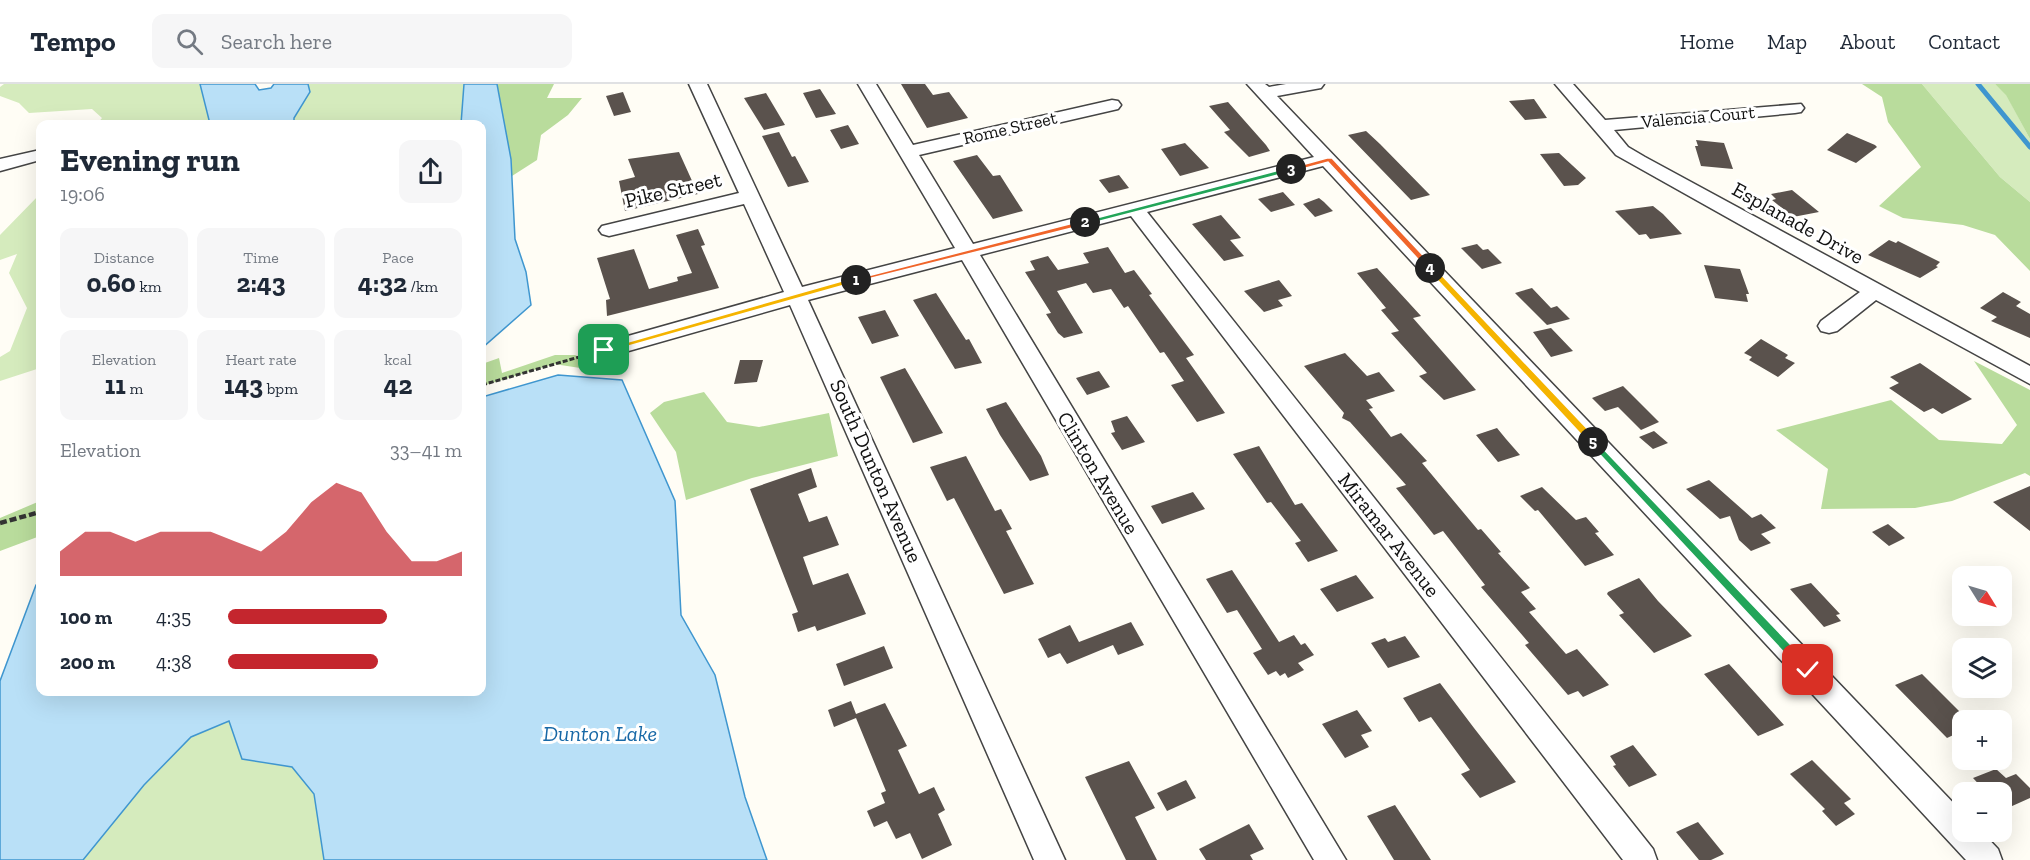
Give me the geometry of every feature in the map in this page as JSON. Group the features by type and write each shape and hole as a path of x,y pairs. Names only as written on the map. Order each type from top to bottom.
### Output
{"street":[{"name":"South Dunton Avenue","path":"699,84 1050,860"},
{"name":"Clinton Avenue","path":"867,84 1331,860"},
{"path":"1260,89 1315,84"},
{"name":"Esplanade Drive","path":"1564,84 1622,151 2030,376"},
{"path":"1260,89 1329,159 1987,860"},
{"name":"Rome Street","path":"908,152 1112,105"},
{"name":"Valencia Court","path":"1602,126 1795,108"},
{"path":"0,165 36,156"},
{"path":"604,350 965,251 1136,210 1329,159"},
{"name":"Pike Street","path":"609,230 749,197"},
{"name":"Miramar Avenue","path":"1136,210 1642,860"},
{"path":"1829,326 1874,292"}],"path":[{"path":"486,384 604,350"},
{"path":"0,523 36,513"}],"green space":[{"path":"4,84 200,84 209,120 100,120 102,118 92,109 29,113 19,103 0,96 0,87"},
{"path":"308,84 464,84 461,120 294,120 310,92"},
{"path":"497,84 554,84 547,98 582,98 568,115 541,135 537,160 512,176"},
{"path":"1862,84 1922,84 2000,177 2030,202 2030,271 1995,235 1963,225 1903,218 1879,206 1921,167 1888,122 1882,97"},
{"path":"1922,84 1995,84 2006,94 2030,139 2030,202 2000,177"},
{"path":"1995,84 2030,84 2030,139 2006,95"},
{"path":"36,198 36,369 0,381 0,357 10,351 27,308 9,273 17,254 0,260 0,235"},
{"path":"555,355 575,355 613,373 554,364 486,385 486,363 499,358 502,373"},
{"path":"1974,361 2030,390 2030,476 2025,473 1952,501 1915,508 1821,509 1828,469 1776,430 1891,400 1939,440 2002,444 2017,425"},
{"path":"704,392 727,422 759,427 829,413 838,456 752,478 686,500 676,452 650,413 664,402"},
{"path":"36,503 36,538 0,551 0,518"},
{"path":"229,721 242,759 292,767 314,794 324,860 83,860 144,785 191,737"}],"water":[{"path":"200,84 255,84 259,90 271,88 274,84 308,84 310,92 294,120 209,120"},
{"path":"464,84 497,84 511,159 515,239 526,272 531,305 486,344 486,120 461,120"},
{"name":"Dunton Lake","path":"558,375 622,380 675,501 681,615 715,675 745,797 767,860 324,860 314,794 292,767 242,759 229,721 191,737 144,785 83,860 0,860 0,681 36,585 36,696 486,696 486,396"}],"building":[{"path":"901,84 925,84 933,95 949,92 968,118 927,128"},
{"path":"820,89 836,114 816,118 803,93"},
{"path":"623,92 631,112 614,116 606,96"},
{"path":"766,93 785,125 764,130 744,98"},
{"path":"1534,99 1547,118 1525,120 1509,101"},
{"path":"1228,102 1270,151 1249,157 1224,132 1230,130 1209,106"},
{"path":"848,125 859,144 841,149 830,130"},
{"path":"1366,131 1430,195 1411,200 1348,135"},
{"path":"779,132 809,182 788,187 762,136"},
{"path":"1847,133 1877,147 1856,163 1827,150"},
{"path":"1696,140 1724,143 1733,169 1701,166 1695,146 1698,146"},
{"path":"1185,143 1209,168 1180,176 1161,149"},
{"path":"679,152 698,194 625,211 619,181 635,177 628,159"},
{"path":"1559,153 1586,178 1578,185 1564,186 1540,154"},
{"path":"977,155 993,176 1000,175 1023,211 993,219 953,161"},
{"path":"1119,175 1129,188 1109,193 1099,180"},
{"path":"1792,190 1819,212 1793,217 1772,200 1776,199 1771,194"},
{"path":"1283,192 1295,205 1271,212 1258,199"},
{"path":"1319,198 1333,211 1315,217 1303,204"},
{"path":"1653,206 1682,234 1650,239 1646,234 1639,235 1615,211"},
{"path":"1221,215 1241,238 1230,240 1244,256 1224,261 1192,224"},
{"path":"698,229 705,245 701,246 719,288 607,316 606,300 610,299 597,258 634,249 649,289 678,281 677,277 692,273 676,235"},
{"path":"1889,240 1896,243 1898,241 1940,262 1936,266 1938,267 1920,278 1868,255"},
{"path":"1477,244 1483,250 1488,249 1502,263 1482,269 1461,248"},
{"path":"1108,247 1125,273 1134,270 1152,294 1149,295 1194,355 1186,358 1225,413 1197,422 1171,385 1184,381 1164,352 1160,353 1128,306 1124,308 1111,289 1093,293 1086,283 1057,291 1083,333 1064,338 1058,333 1046,314 1051,313 1025,272 1035,270 1030,261 1048,256 1058,270 1089,263 1083,253"},
{"path":"1704,265 1740,269 1749,294 1746,294 1748,302 1715,298"},
{"path":"1377,268 1421,316 1413,318 1476,390 1444,400 1419,376 1427,373 1391,333 1399,331 1381,310 1386,308 1357,273"},
{"path":"1279,280 1292,296 1278,300 1283,306 1264,312 1244,291"},
{"path":"1532,288 1551,308 1557,306 1570,319 1547,325 1515,293"},
{"path":"2003,292 2021,302 2016,306 2030,314 2030,338 1991,321 1997,317 1980,308"},
{"path":"936,293 966,340 969,339 982,363 955,369 913,300"},
{"path":"885,310 899,336 872,344 858,317"},
{"path":"1551,328 1573,351 1551,357 1533,332"},
{"path":"1761,339 1788,355 1785,358 1795,363 1778,377 1749,360 1752,357 1744,353"},
{"path":"1345,353 1367,376 1379,372 1395,391 1366,400 1373,408 1369,409 1391,437 1401,433 1427,461 1422,463 1530,588 1521,592 1536,609 1529,612 1566,654 1577,649 1609,685 1583,697 1578,691 1568,695 1525,645 1529,643 1481,587 1485,585 1443,531 1434,535 1396,488 1406,485 1350,422 1342,418 1344,413 1304,366"},
{"path":"740,360 763,360 757,382 734,384"},
{"path":"1920,363 1972,399 1942,414 1933,408 1924,412 1889,388 1899,383 1890,377"},
{"path":"905,368 943,433 913,443 880,377"},
{"path":"1099,371 1110,387 1087,395 1076,378"},
{"path":"1623,386 1659,422 1641,430 1618,407 1605,411 1592,398"},
{"path":"1006,402 1041,456 1049,475 1030,481 1000,435 986,409"},
{"path":"1127,416 1145,442 1122,450 1111,433 1115,432 1111,421"},
{"path":"1497,428 1520,455 1498,462 1476,435"},
{"path":"1654,431 1668,443 1653,449 1639,437"},
{"path":"1259,446 1295,505 1302,503 1338,551 1308,562 1295,543 1301,541 1271,502 1267,503 1233,454"},
{"path":"966,456 995,511 1001,509 1012,529 1006,531 1034,584 1004,594 954,498 947,501 930,467"},
{"path":"811,468 817,487 798,494 809,522 827,516 839,545 803,557 813,585 848,573 866,614 817,631 815,626 798,632 792,614 798,612 750,489"},
{"path":"1709,480 1752,518 1761,514 1776,528 1761,534 1771,543 1751,551 1739,540 1730,516 1720,519 1686,489"},
{"path":"2030,486 2030,531 1993,502"},
{"path":"1542,487 1576,520 1586,517 1599,532 1595,533 1614,555 1585,566 1538,510 1535,511 1520,496"},
{"path":"1193,492 1205,509 1162,524 1151,506"},
{"path":"1888,524 1905,538 1889,546 1872,532"},
{"path":"1232,570 1279,642 1294,635 1301,645 1305,643 1314,655 1298,663 1304,670 1288,678 1285,673 1280,676 1276,671 1268,675 1253,653 1262,649 1237,610 1227,613 1206,579"},
{"path":"1356,575 1374,598 1337,612 1320,589"},
{"path":"1639,578 1692,636 1654,653 1619,615 1624,613 1607,594 1608,592"},
{"path":"1811,583 1840,614 1836,615 1841,621 1824,627 1790,589"},
{"path":"1131,622 1144,645 1118,655 1113,645 1067,664 1060,653 1048,658 1038,639 1070,625 1079,642"},
{"path":"1405,636 1420,657 1388,668 1371,643 1385,638 1388,642"},
{"path":"884,646 893,668 844,686 836,664"},
{"path":"1729,664 1784,725 1758,736 1704,674"},
{"path":"1922,674 1958,710 1952,710 1952,736 1947,738 1895,685"},
{"path":"1440,683 1516,782 1480,798 1461,774 1470,770 1431,717 1419,722 1403,698"},
{"path":"851,701 856,714 885,703 907,746 898,750 919,794 934,787 945,810 938,814 952,845 922,859 910,833 896,839 887,821 874,827 867,811 885,803 881,793 886,791 856,718 834,727 828,710"},
{"path":"1357,710 1372,731 1361,735 1369,747 1345,758 1322,724"},
{"path":"1633,745 1657,775 1629,787 1613,766 1616,765 1610,756"},
{"path":"1812,760 1851,799 1844,803 1855,814 1836,826 1822,811 1825,809 1790,774"},
{"path":"1129,761 1155,808 1135,817 1157,860 1126,860 1085,777"},
{"path":"1993,770 1997,770 2006,778 2016,774 2030,788 2030,798 2012,806 2012,782 1977,782 1973,778"},
{"path":"1186,780 1196,798 1167,811 1157,793"},
{"path":"1395,805 1431,860 1394,860 1367,816"},
{"path":"1698,822 1724,854 1711,860 1699,860 1676,832"},
{"path":"1249,824 1264,849 1250,855 1253,860 1206,860 1199,849"}],"waterway":[{"path":"1978,84 2030,147"}],"route":[{"path":"604,350 965,251 1136,210 1329,159 1808,670"}]}
